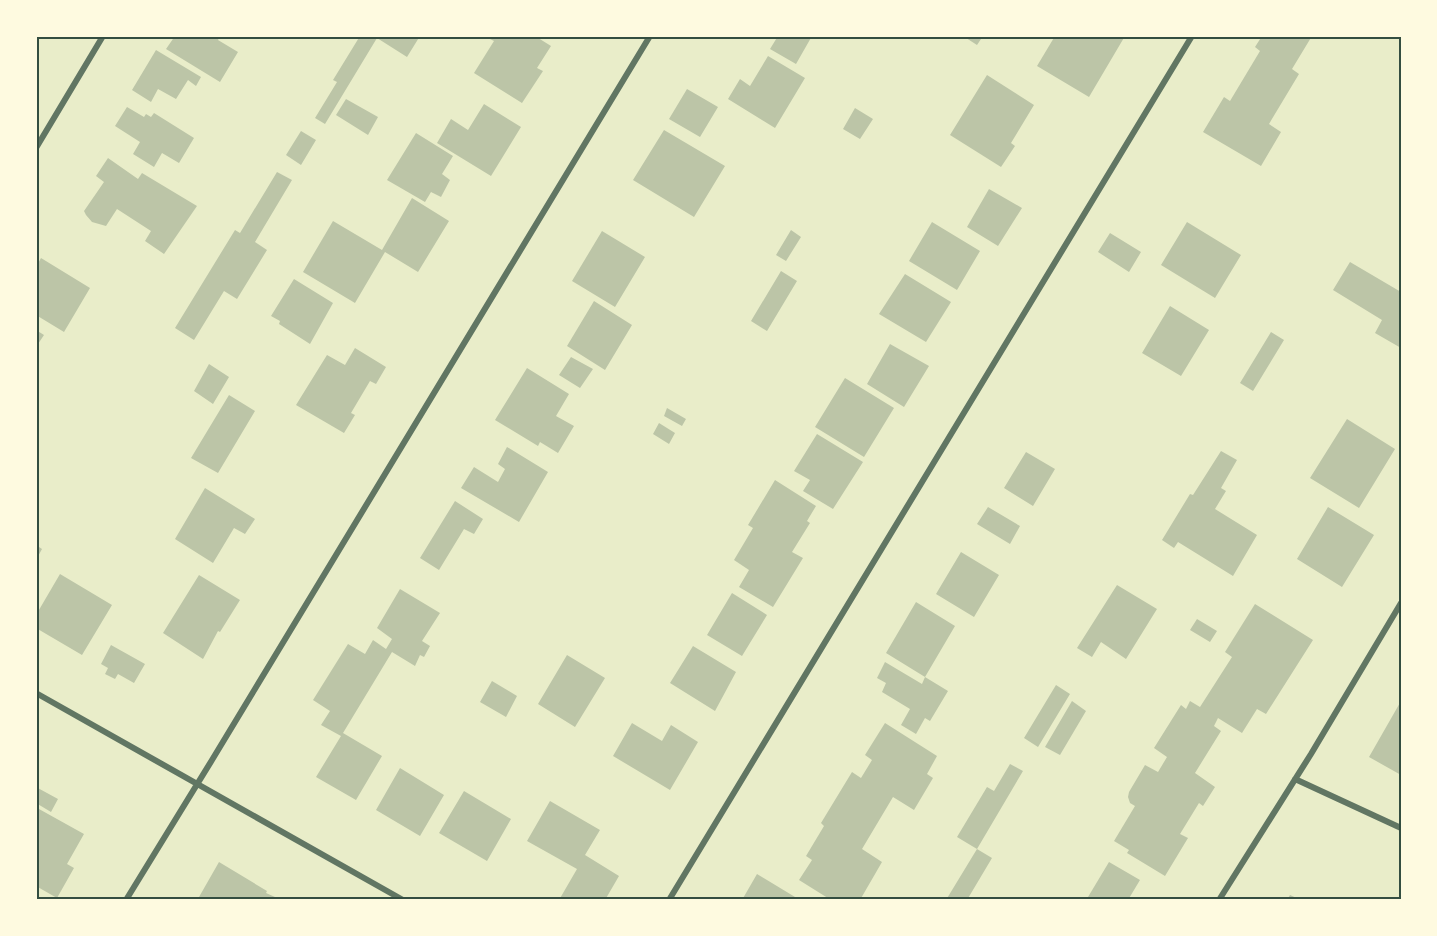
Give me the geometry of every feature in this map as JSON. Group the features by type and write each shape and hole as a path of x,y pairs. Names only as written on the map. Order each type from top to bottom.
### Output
{"street":[{"path":"36,148 103,36"},
{"path":"126,900 650,36"},
{"path":"669,900 1192,36"},
{"path":"1219,900 1401,603"},
{"path":"36,693 403,900"},
{"path":"1295,778 1401,828"}],"building":[{"path":"175,36 220,36 218,40 238,52 220,82 166,49"},
{"path":"360,36 420,36 407,57 377,38 325,124 315,118 337,82 333,80"},
{"path":"489,36 535,36 551,46 537,68 543,71 522,103 474,73 494,41 488,38"},
{"path":"778,36 812,36 796,64 770,49"},
{"path":"963,36 983,36 977,45"},
{"path":"1055,36 1125,36 1089,97 1037,66"},
{"path":"1262,36 1312,36 1292,69 1299,74 1269,124 1281,132 1261,166 1203,132 1224,97 1230,101 1260,51 1255,47"},
{"path":"156,50 201,77 196,86 188,80 176,99 158,89 151,102 132,90"},
{"path":"768,56 805,78 775,128 728,99 740,79 750,86"},
{"path":"987,75 1034,105 1011,143 1015,146 1001,167 950,135"},
{"path":"687,89 718,107 700,137 669,119"},
{"path":"346,99 378,117 368,135 336,115"},
{"path":"484,104 521,127 491,176 437,143 451,119 468,130"},
{"path":"127,107 144,117 146,114 151,117 154,113 194,138 179,163 162,153 154,167 133,154 140,142 115,126"},
{"path":"855,108 873,119 860,139 843,129"},
{"path":"664,130 725,166 694,217 633,180"},
{"path":"301,131 316,140 301,165 286,155"},
{"path":"416,133 453,156 442,174 450,180 441,197 431,192 425,202 387,180"},
{"path":"108,158 138,179 142,173 197,206 164,254 145,241 151,231 117,209 106,226 92,222 86,215 84,211 104,182 96,176"},
{"path":"277,172 292,180 255,242 267,250 237,299 224,291 194,340 175,328 235,230 240,233"},
{"path":"989,189 1022,208 998,246 967,227"},
{"path":"412,198 449,221 418,272 385,252 355,303 303,272 333,221 382,250"},
{"path":"932,222 980,251 957,290 909,261"},
{"path":"1187,222 1241,255 1215,298 1161,265"},
{"path":"791,230 801,237 786,261 776,255"},
{"path":"602,231 645,257 615,307 572,281"},
{"path":"1110,233 1141,252 1129,272 1098,252"},
{"path":"41,258 90,288 64,332 36,315 36,267"},
{"path":"1350,262 1401,292 1401,348 1375,333 1382,320 1333,290"},
{"path":"781,271 797,281 767,331 751,321"},
{"path":"905,274 951,302 926,342 879,314"},
{"path":"294,279 333,303 310,344 279,324 280,321 271,316"},
{"path":"594,301 632,325 605,370 567,346"},
{"path":"1170,306 1209,330 1181,376 1142,353"},
{"path":"36,330 44,335 36,347"},
{"path":"1271,332 1284,340 1253,391 1240,383"},
{"path":"890,344 929,366 904,407 867,384"},
{"path":"355,348 386,367 376,384 370,381 351,413 355,415 344,433 296,405 327,355 345,365"},
{"path":"571,357 593,369 580,388 559,375"},
{"path":"209,364 229,377 213,404 194,391"},
{"path":"527,368 569,394 556,416 574,426 558,453 540,442 538,446 495,420"},
{"path":"845,378 894,408 864,457 815,427"},
{"path":"229,395 255,411 218,473 191,458"},
{"path":"667,408 686,419 682,426 664,416"},
{"path":"1347,419 1395,449 1359,508 1310,478"},
{"path":"659,423 675,433 669,444 653,434"},
{"path":"817,434 863,462 833,509 803,491 810,480 794,471"},
{"path":"507,447 548,472 519,522 461,488 474,467 498,482 505,469 498,464"},
{"path":"1221,451 1237,460 1221,488 1226,491 1215,509 1257,535 1233,576 1178,542 1174,548 1162,540 1190,494 1193,495"},
{"path":"1026,452 1055,469 1033,506 1004,488"},
{"path":"775,480 816,506 807,521 810,523 792,552 803,558 773,607 739,587 749,570 734,560 753,528 748,525"},
{"path":"205,488 255,519 245,534 234,528 213,563 175,539"},
{"path":"455,501 483,519 474,534 464,529 439,570 420,558"},
{"path":"988,507 1020,526 1010,544 977,524"},
{"path":"1328,507 1374,535 1342,587 1297,559"},
{"path":"36,545 42,549 36,560"},
{"path":"961,552 999,575 974,617 936,594"},
{"path":"60,574 112,605 82,655 36,628 36,615"},
{"path":"199,575 240,600 220,632 218,631 203,659 163,633"},
{"path":"1117,585 1157,609 1126,659 1101,642 1092,657 1077,648"},
{"path":"400,589 440,613 422,641 430,646 424,657 420,655 415,666 392,652 343,733 382,756 356,800 316,777 341,736 321,725 330,711 313,700 348,644 365,654 373,640 386,649 392,639 377,628"},
{"path":"732,593 767,615 742,656 707,635"},
{"path":"916,602 955,626 925,677 886,653"},
{"path":"1255,604 1313,640 1266,714 1257,709 1242,733 1218,718 1214,726 1221,731 1195,773 1215,787 1203,806 1199,803 1180,834 1188,838 1165,876 1127,853 1129,850 1114,841 1135,806 1130,803 1129,792 1145,765 1158,772 1167,757 1154,748 1181,705 1186,709 1190,701 1200,707 1232,657 1225,652"},
{"path":"1197,619 1217,631 1210,642 1190,630"},
{"path":"111,645 145,664 134,683 118,674 115,679 105,674 108,668 101,664"},
{"path":"693,646 736,672 715,711 670,683"},
{"path":"567,655 605,678 575,727 538,704"},
{"path":"885,662 922,684 925,677 948,691 930,721 925,718 916,734 901,725 910,709 882,692 886,683 877,678"},
{"path":"492,681 517,696 506,717 480,702"},
{"path":"1056,685 1070,694 1038,747 1024,738"},
{"path":"1072,701 1086,711 1060,755 1045,747"},
{"path":"1401,701 1401,775 1369,757"},
{"path":"632,723 662,741 671,725 698,742 670,790 613,756"},
{"path":"885,723 937,756 927,774 933,778 914,810 893,797 862,849 882,862 860,900 831,900 799,880 812,860 806,856 824,826 821,823 852,772 861,778 872,760 865,755"},
{"path":"1010,764 1023,771 977,849 957,837 987,787 994,791"},
{"path":"400,768 444,795 420,836 376,810"},
{"path":"36,787 58,799 51,812 36,803"},
{"path":"464,791 511,819 487,861 439,833"},
{"path":"550,801 600,830 585,855 619,876 605,900 559,900 577,869 527,841"},
{"path":"39,809 84,834 67,864 74,868 57,898 36,886 36,814"},
{"path":"977,849 992,858 967,900 946,900"},
{"path":"219,862 275,897 273,900 203,900 199,897"},
{"path":"1109,862 1140,880 1128,900 1092,900 1088,897"},
{"path":"757,874 800,900 742,900"},
{"path":"1290,895 1301,900 1287,900"}]}
